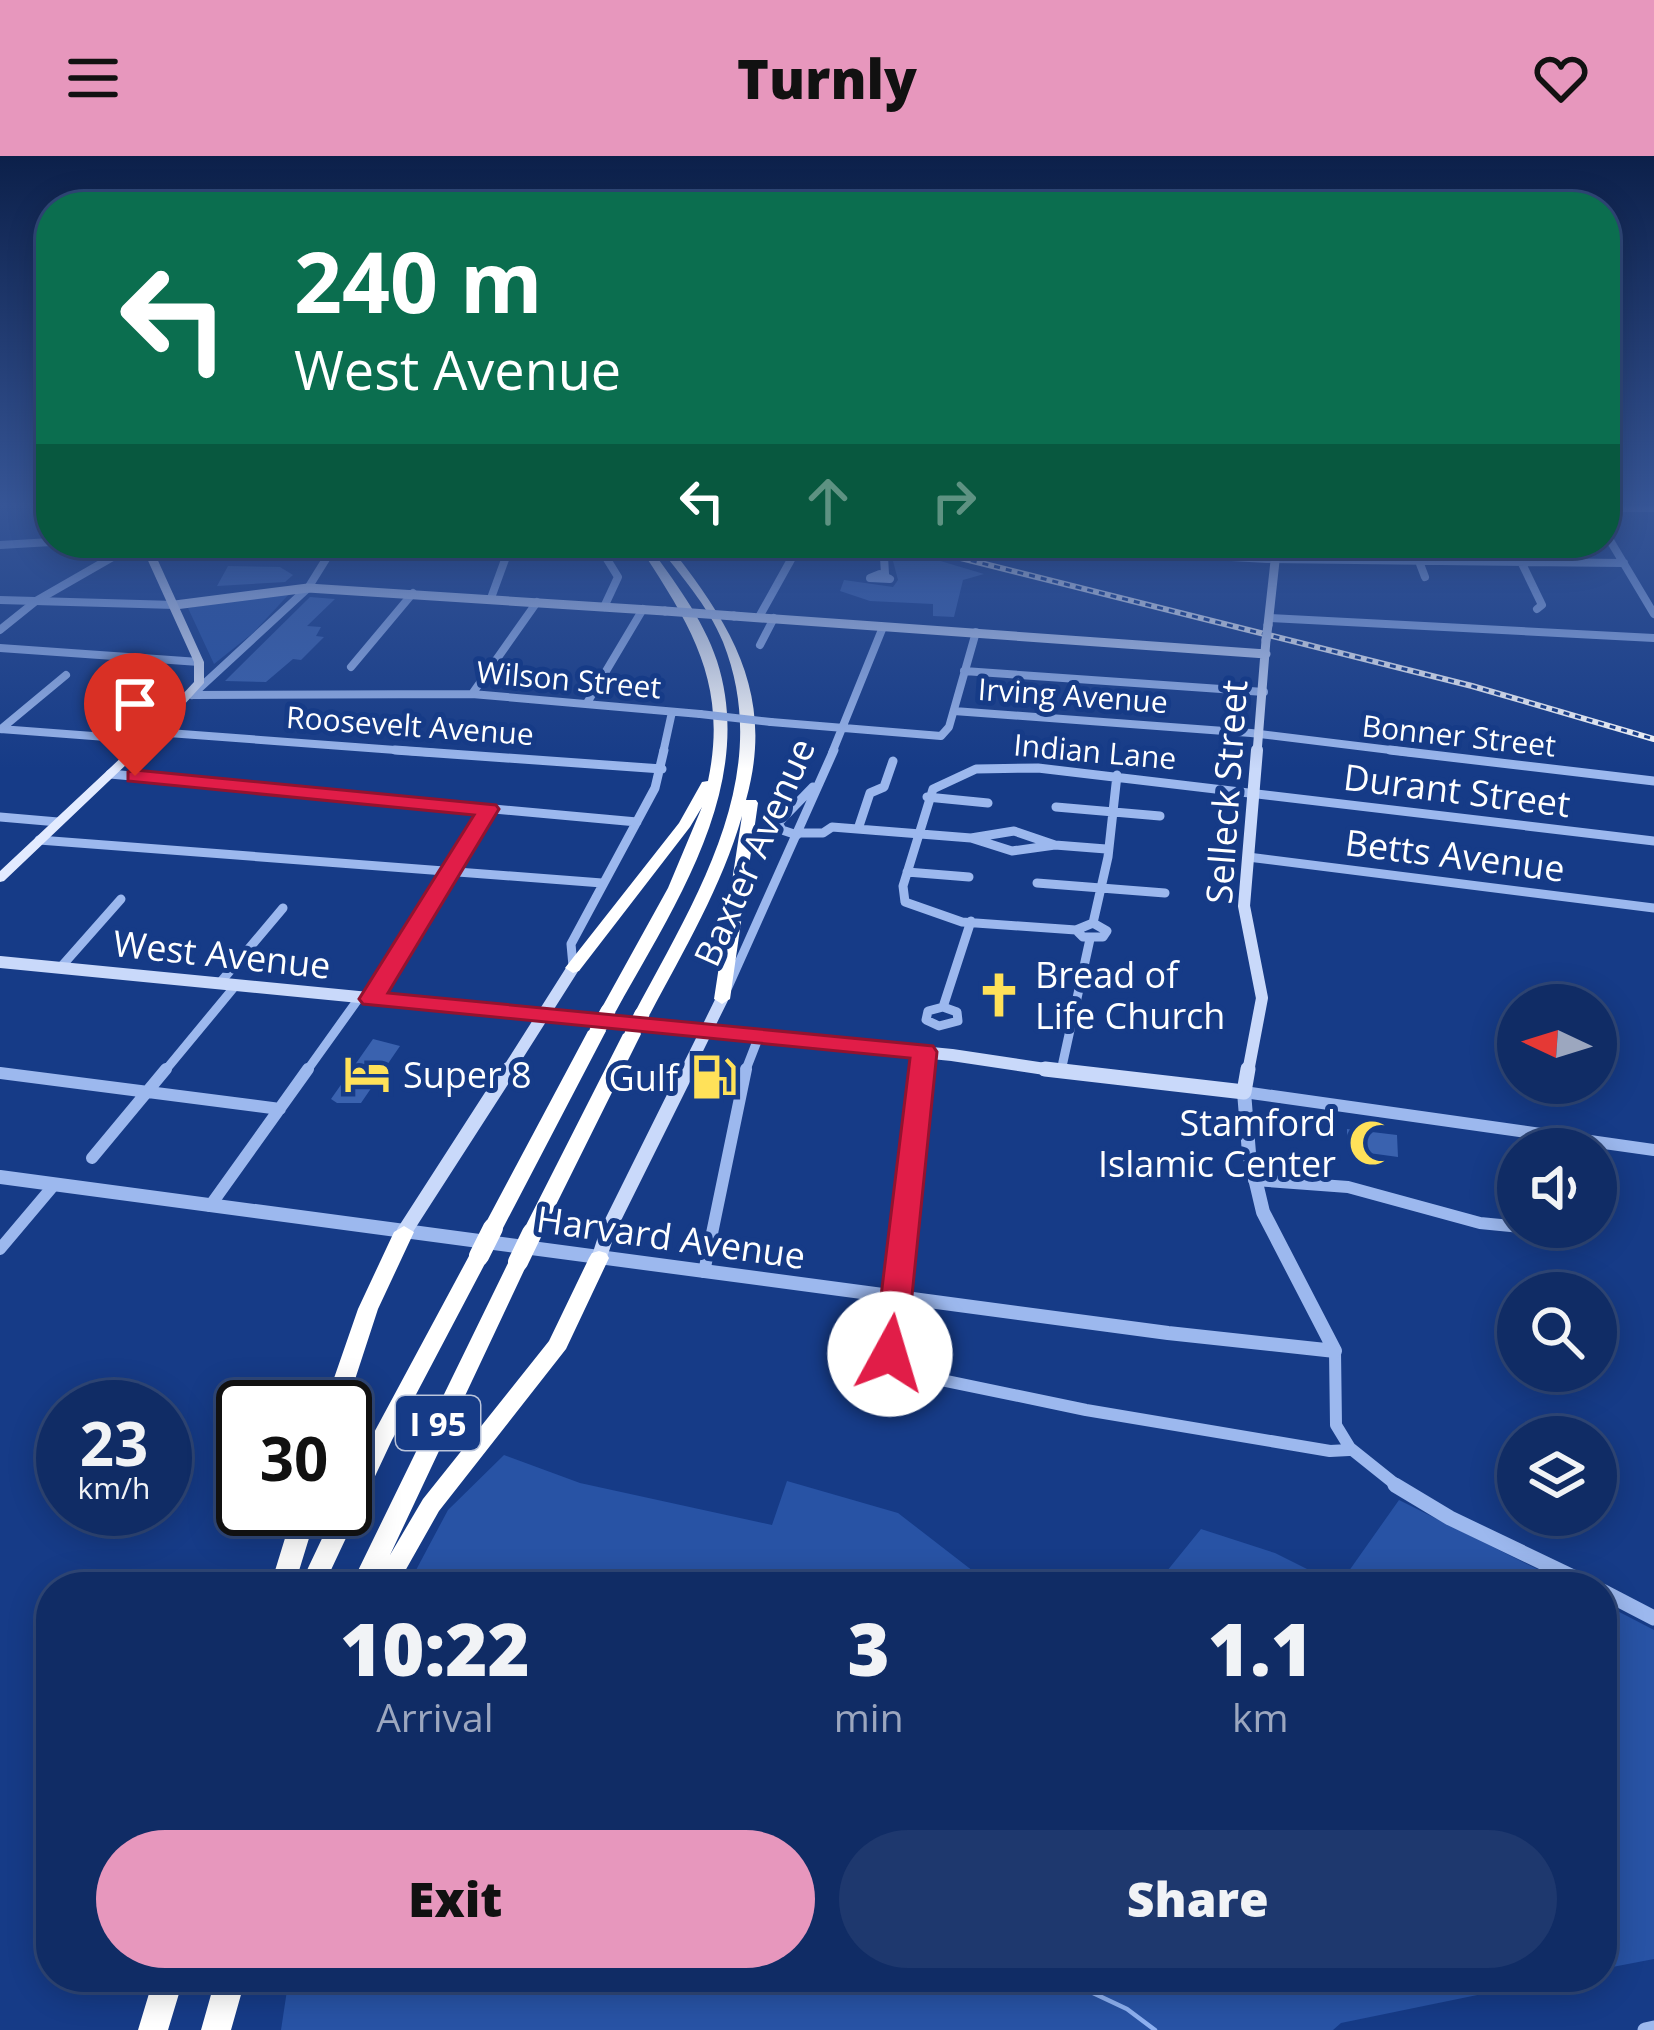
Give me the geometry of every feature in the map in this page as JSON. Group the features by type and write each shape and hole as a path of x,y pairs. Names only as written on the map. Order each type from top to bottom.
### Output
{"highway":[{"name":"I 95","path":"318,1572 381,1440 696,841 720,759 720,701 712,663 674,593"},
{"name":"I 95","path":"369,1572 728,840 744,789 750,742 747,700 732,648 696,593"},
{"path":"722,999 752,798 750,742"},
{"path":"573,968 685,824 720,759"},
{"path":"344,1380 368,1309 404,1232"},
{"path":"392,1572 431,1505 558,1344 599,1258"},
{"path":"287,1572 298,1536"},
{"path":"154,2030 165,1992"},
{"path":"216,2030 227,1992"}],"main road":[{"path":"0,878 192,695 200,667 169,593"},
{"path":"175,605 265,593"},
{"path":"420,593 883,627 1266,647"},
{"name":"Selleck Street","path":"1244,1093 1262,998 1244,912 1272,593"},
{"name":"West Avenue","path":"0,962 924,1052 1244,1093"},
{"path":"404,1232 573,968"},
{"name":"Baxter Avenue","path":"599,1258 608,1230 722,999"}],"street":[{"path":"0,630 50,593"},
{"path":"192,695 302,593"},
{"path":"351,667 413,593"},
{"path":"491,598 493,593"},
{"path":"604,607 610,593"},
{"path":"759,617 771,593"},
{"path":"1536,593 1542,605 1538,609"},
{"path":"0,600 175,605"},
{"path":"472,694 537,602"},
{"path":"587,703 644,609"},
{"path":"760,645 775,619"},
{"path":"1268,621 1654,638"},
{"name":"Baxter Avenue","path":"722,999 799,834 883,627"},
{"path":"954,710 976,632"},
{"path":"0,648 200,667 230,662"},
{"path":"964,671 1264,692"},
{"path":"1,729 66,675"},
{"name":"Wilson Street","path":"192,695 472,694 941,736 954,710"},
{"name":"Irving Avenue","path":"954,710 1259,735"},
{"path":"573,968 571,944 662,769 672,712"},
{"name":"Roosevelt Avenue","path":"1,729 662,769"},
{"name":"Bonner Street","path":"1259,735 1654,781"},
{"path":"859,829 870,793 884,787 893,761"},
{"name":"Indian Lane","path":"927,797 936,786 966,772 996,767 1117,775 1254,793"},
{"path":"110,774 637,822"},
{"path":"822,774 778,823 782,830 799,834 832,827 971,838 1014,831 1055,844 1106,849"},
{"path":"1094,923 1117,775"},
{"name":"Durant Street","path":"1254,793 1654,841"},
{"path":"988,803 927,797 901,892 909,906 934,917 971,921 1076,930 1094,923 1107,934 1090,939 1076,930"},
{"path":"1056,807 1160,816"},
{"path":"210,1206 366,998 488,809"},
{"path":"0,817 58,822"},
{"path":"806,817 821,818 832,827"},
{"path":"971,838 1011,852 1055,844"},
{"path":"39,840 602,884"},
{"name":"Betts Avenue","path":"1248,857 1654,908"},
{"path":"907,872 969,877"},
{"path":"1037,883 1165,893"},
{"path":"60,968 121,899"},
{"path":"219,984 283,908"},
{"path":"943,1007 971,921"},
{"path":"1060,1071 1090,939"},
{"path":"92,1158 236,985"},
{"path":"704,1272 747,1064 759,1036"},
{"path":"924,1052 890,1354 898,1366 915,1374 1120,1416 1330,1451 1349,1450 1368,1468 1451,1517 1563,1572"},
{"path":"0,1073 280,1109"},
{"name":"West Avenue","path":"1244,1093 1498,1128"},
{"name":"Selleck Street","path":"1244,1093 1254,1180 1276,1246 1324,1322 1335,1351 1334,1417 1349,1450"},
{"name":"West Avenue","path":"1617,1145 1654,1150"},
{"name":"Harvard Avenue","path":"0,1177 1335,1351"},
{"path":"1254,1180 1348,1187 1497,1225"},
{"path":"0,1249 54,1185"},
{"path":"1617,1599 1654,1618"}],"shaded area":[{"path":"290,593 253,633 214,664 188,608"},
{"path":"504,1455 580,1483 772,1525 787,1481 898,1513 978,1572 415,1572 448,1510"},
{"path":"1399,1500 1543,1572 1348,1572"},
{"path":"1201,1529 1275,1553 1313,1572 1166,1572"},
{"path":"1617,1611 1654,1630 1654,1959 1617,1966"},
{"path":"287,1992 1492,1992 1341,2023 1333,2030 281,2030"}],"building":[{"path":"847,593 960,593 954,617 933,616 933,604 870,601"},
{"path":"310,597 335,599 307,626 321,627 316,636 324,637 301,660 293,659 266,682 225,681"},
{"name":"Super 8","path":"373,1039 400,1046 361,1103 337,1103 331,1099"},
{"name":"Stamford Islamic Center","path":"1347,1129 1397,1135 1398,1157 1347,1150"}],"waterway":[{"path":"1091,1992 1127,2009 1155,2030"}],"railway":[{"path":"1102,593 1472,686 1654,739"}],"place":[{"name":"Bread of Life Church","path":"999,995"},
{"name":"Super 8","path":"367,1074"},
{"name":"Gulf","path":"714,1077"},
{"name":"Stamford Islamic Center","path":"1372,1143"}],"route":[{"path":"135,776 488,809 372,999 924,1052 890,1354"}]}
